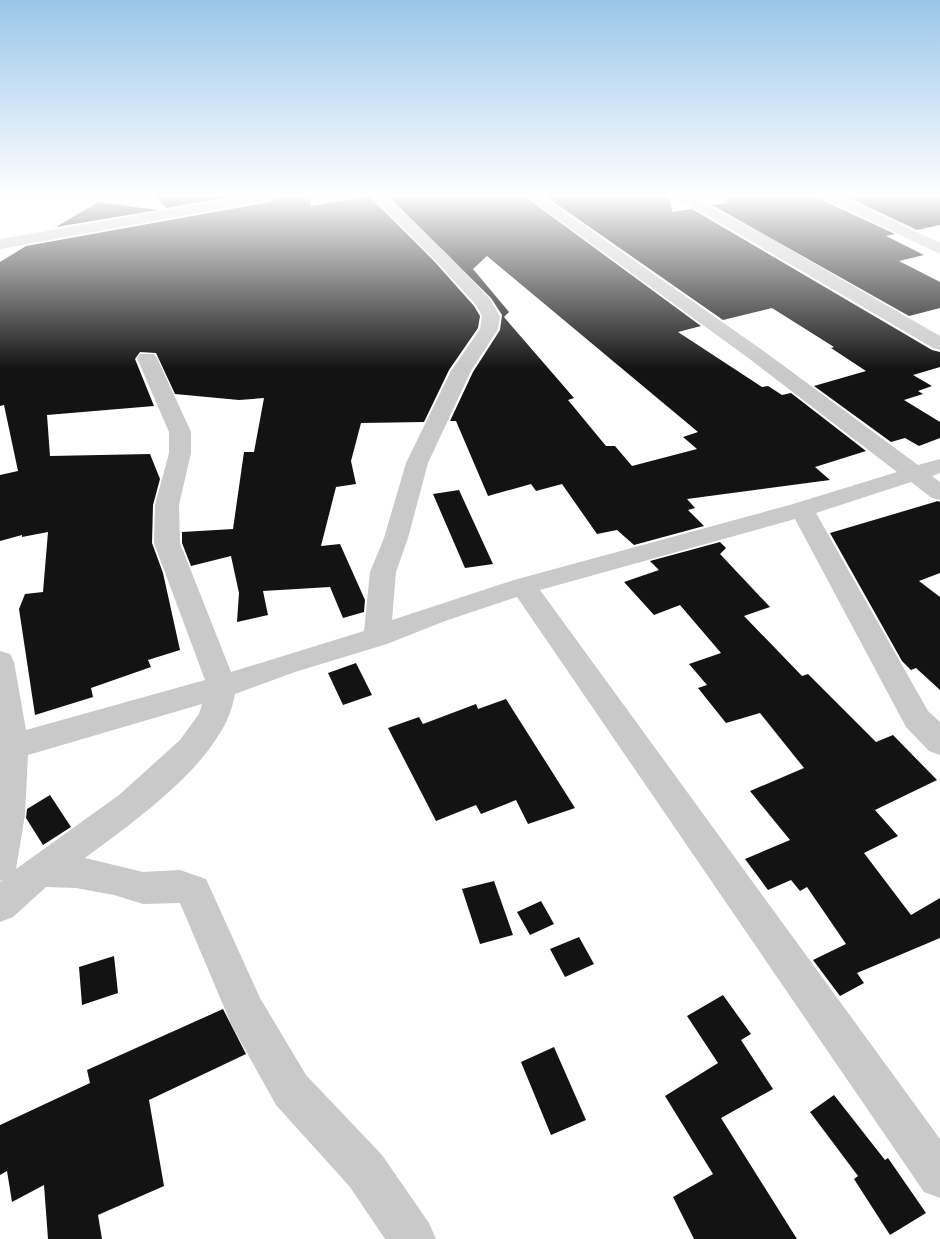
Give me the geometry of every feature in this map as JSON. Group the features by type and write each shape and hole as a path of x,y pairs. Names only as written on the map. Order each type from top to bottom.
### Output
{"street":[{"path":"377,637 383,572 396,538 417,463 461,371 489,329 491,316 484,303 438,254"},
{"path":"614,254 758,356 940,494"},
{"path":"786,254 940,344"},
{"path":"0,904 40,870 131,805 191,749 213,718 222,687 206,640 167,542 167,505 180,453 180,432 147,358"},
{"path":"6,748 222,687 286,664 377,637 436,614 523,586 802,509 940,466"},
{"path":"802,509 917,719 940,742"},
{"path":"523,586 940,1176"},
{"path":"0,662 9,826 0,865"},
{"path":"40,870 76,872 114,879 143,888 180,886 193,891 246,1012 291,1090 366,1171 413,1239"}],"building":[{"path":"13,254 427,254 474,306 480,316 478,328 449,370 424,422 361,423 351,461 356,484 336,487 321,546 340,544 365,600 364,612 343,618 330,587 263,591 268,615 237,622 239,593 231,556 191,566 182,543 182,532 233,529 244,452 254,452 264,398 239,400 175,394 156,353 140,352 135,359 154,406 47,415 50,456 150,454 160,479 153,505 152,543 163,573 180,650 148,660 151,667 91,688 93,697 35,715 19,609 25,594 43,592 48,532 22,537 22,535 0,541 0,475 18,471 4,405 0,406 0,262"},
{"path":"446,254 603,254 701,326 678,332 762,387 768,386 782,395 791,393 866,451 815,467 830,480 687,499 695,508 688,510 704,526 634,545 617,530 597,534 562,484 536,491 531,484 488,496 456,421 450,421 473,372 500,330 502,315 491,298","holes":["487,256 698,432 683,437 697,449 632,466 615,446 606,446 568,400 574,398 504,317 509,312 473,269"]},
{"path":"628,254 768,254 932,350 940,352 940,367 913,375 932,386 918,391 923,394 904,400 940,422 940,438 919,446 905,438 891,442 814,386 866,371 831,348 834,347 772,308 723,320"},
{"path":"799,254 924,255 899,261 940,282 940,308 909,316"},
{"path":"459,490 493,564 465,568 433,494"},
{"path":"938,501 940,502 940,573 919,581 940,597 940,690 916,668 911,670 902,661 830,533"},
{"path":"720,542 726,548 720,554 770,607 744,616 802,676 808,674 876,742 893,735 937,780 875,810 898,836 864,853 911,915 940,898 940,938 857,973 864,983 840,996 813,960 846,944 807,887 800,891 791,880 768,890 745,859 790,840 750,791 804,768 760,713 726,723 698,688 707,685 689,664 721,653 680,605 654,615 624,582 659,570 650,561"},
{"path":"356,663 372,695 343,705 328,673"},
{"path":"506,699 575,808 528,824 516,800 481,814 476,805 436,821 388,728 419,717 423,724 476,704 478,709"},
{"path":"50,795 71,827 43,845 26,818 27,809"},
{"path":"494,881 513,935 480,944 462,889"},
{"path":"541,901 554,924 530,935 517,912"},
{"path":"579,937 594,964 565,977 550,949"},
{"path":"114,956 118,993 82,1005 79,967"},
{"path":"723,995 751,1034 741,1040 773,1089 721,1118 797,1239 694,1239 673,1197 713,1174 665,1096 718,1063 687,1016"},
{"path":"223,1009 246,1054 149,1100 164,1186 98,1215 102,1239 48,1239 44,1185 12,1202 7,1171 0,1175 0,1125 90,1083 87,1070"},
{"path":"554,1047 586,1120 551,1135 521,1062"},
{"path":"834,1095 885,1160 888,1158 926,1213 890,1235 854,1179 858,1176 810,1112"}]}
